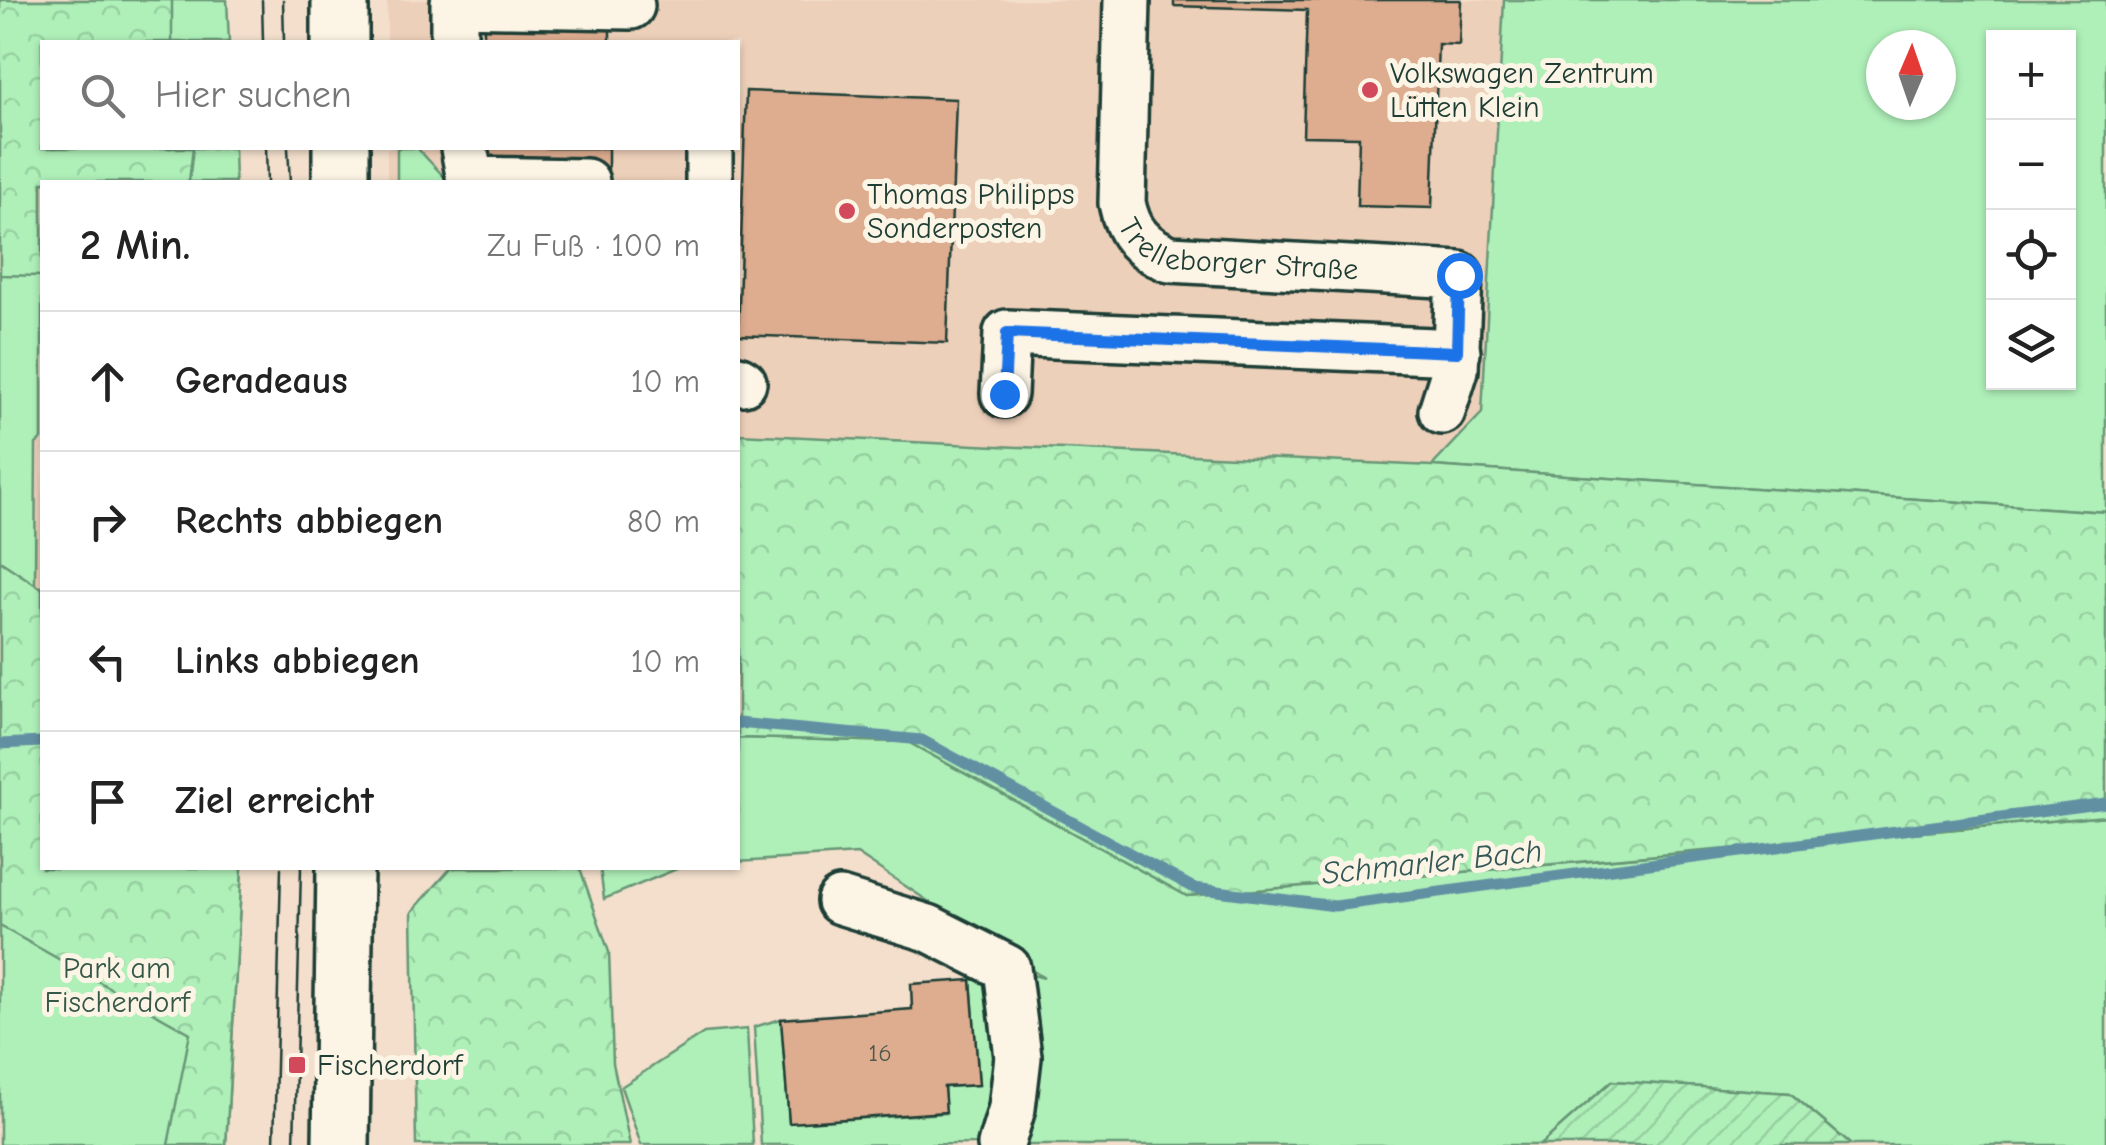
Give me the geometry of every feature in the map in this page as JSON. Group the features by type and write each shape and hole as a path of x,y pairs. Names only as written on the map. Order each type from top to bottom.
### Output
{"main road":[{"path":"340,0 340,40"},
{"path":"341,150 341,180"},
{"path":"341,1145 345,870"}],"street":[{"name":"Trelleborger Straße","path":"1127,0 1122,203 1125,220 1148,250 1170,259 1459,275 1457,352"},
{"path":"454,40 454,3 632,6"},
{"path":"464,150 470,180"},
{"path":"709,150 709,180"},
{"path":"1004,394 1007,333 1457,352 1442,411"},
{"path":"840,900 928,928 1007,968 1018,1058 1012,1108 1001,1145"}],"shaded area":[{"path":"387,0 1504,0 1482,413 1432,466 740,434 740,180 387,180 387,150 740,150 740,40 387,40"},
{"path":"40,441 40,586 35,586 36,444"}],"green space":[{"name":"Park am Fischerdorf","path":"0,0 227,0 229,40 40,40 40,150 234,150 235,180 40,180 40,441 36,444 35,586 40,587 40,870 242,870 226,1145 0,1145"},
{"path":"0,0 172,0 172,40 40,40 40,150 193,150 189,180 40,180 40,276 0,275"},
{"path":"1504,0 2106,0 2106,512 1432,466 1482,413"},
{"path":"397,150 419,150 447,180 397,180"},
{"path":"740,434 1432,466 2106,512 2106,816 1187,896 908,742 740,738"},
{"path":"0,561 40,588 40,870 242,870 226,1145 168,1145 190,1033 0,926"},
{"path":"740,738 908,742 1187,896 2106,816 2106,1145 1851,1145 1790,1093 1612,1081 1540,1145 1001,1145 1007,968 1044,978 857,854 740,862"},
{"path":"449,870 581,870 609,952 613,1063 630,1145 416,1145 412,912"},
{"path":"600,870 674,870 604,899"},
{"path":"999,977 1008,1061 985,1144 761,1145 754,1027 781,1019 789,1123 945,1113 944,1087 979,1084 971,980"},
{"path":"747,1029 753,1145 641,1145 621,1087 704,1033"},
{"path":"1612,1081 1790,1093 1851,1145 1540,1145"}],"building":[{"name":"Volkswagen Zentrum Lütten Klein","path":"1174,0 1461,0 1459,45 1438,44 1432,208 1357,206 1359,137 1303,136 1307,10 1174,6"},
{"path":"610,11 610,40 484,40 484,12"},
{"name":"Thomas Philipps Sonderposten","path":"746,91 956,99 947,343 740,335"},
{"path":"461,150 608,150 608,180 461,180"},
{"path":"971,980 979,1085 944,1087 946,1112 789,1123 781,1019 912,1009 911,984"}],"waterway":[{"name":"Schmarler Bach","path":"740,723 922,740 1194,888 1335,906 2106,803"},
{"name":"Schmarler Bach","path":"0,744 40,742"}],"tram line":[{"path":"262,0 263,40"},
{"path":"283,0 284,40"},
{"path":"266,150 267,180"},
{"path":"288,150 290,180"},
{"path":"274,1145 281,870"},
{"path":"294,1145 301,870"}],"place":[{"name":"Volkswagen Zentrum Lütten Klein","path":"1370,90"},
{"name":"Thomas Philipps Sonderposten","path":"847,211"},
{"name":"Fischerdorf","path":"297,1065"}],"route":[{"path":"1004,394 1007,333 1457,352 1459,275"}]}
